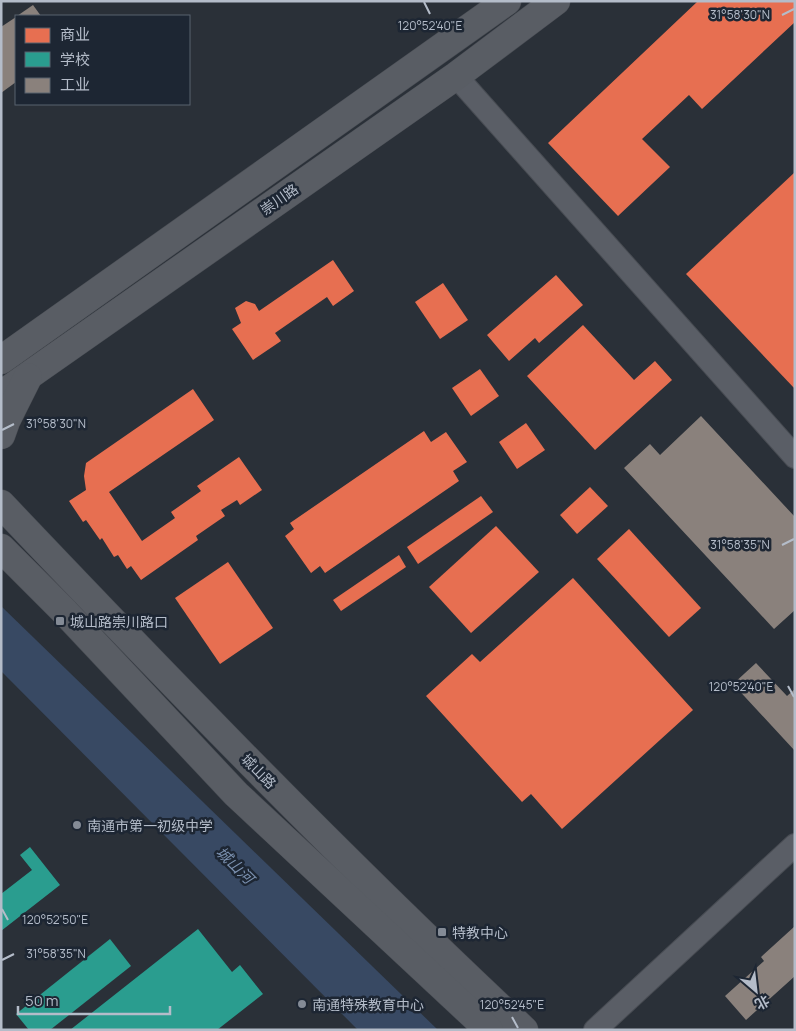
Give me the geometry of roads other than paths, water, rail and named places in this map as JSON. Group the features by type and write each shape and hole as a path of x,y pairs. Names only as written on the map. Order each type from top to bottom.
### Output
{"main road":[{"name":"崇川路","path":"1,360 507,1"},
{"name":"崇川路","path":"1,395 456,76 556,1"},
{"path":"1,435 29,375"},
{"name":"城山路","path":"1,504 258,771 430,942 524,1030"},
{"path":"1,548 65,612 236,794 489,1030"}],"street":[{"path":"456,76 795,457"},
{"path":"595,1030 795,845"}],"water":[{"name":"城山河","path":"1,606 438,1030 358,1030 1,671"}],"place":[{"name":"城山路崇川路口","path":"60,621"},
{"name":"南通市第一初级中学","path":"77,825"},
{"name":"特教中心","path":"442,932"},
{"name":"南通特殊教育中心","path":"302,1004"}]}
